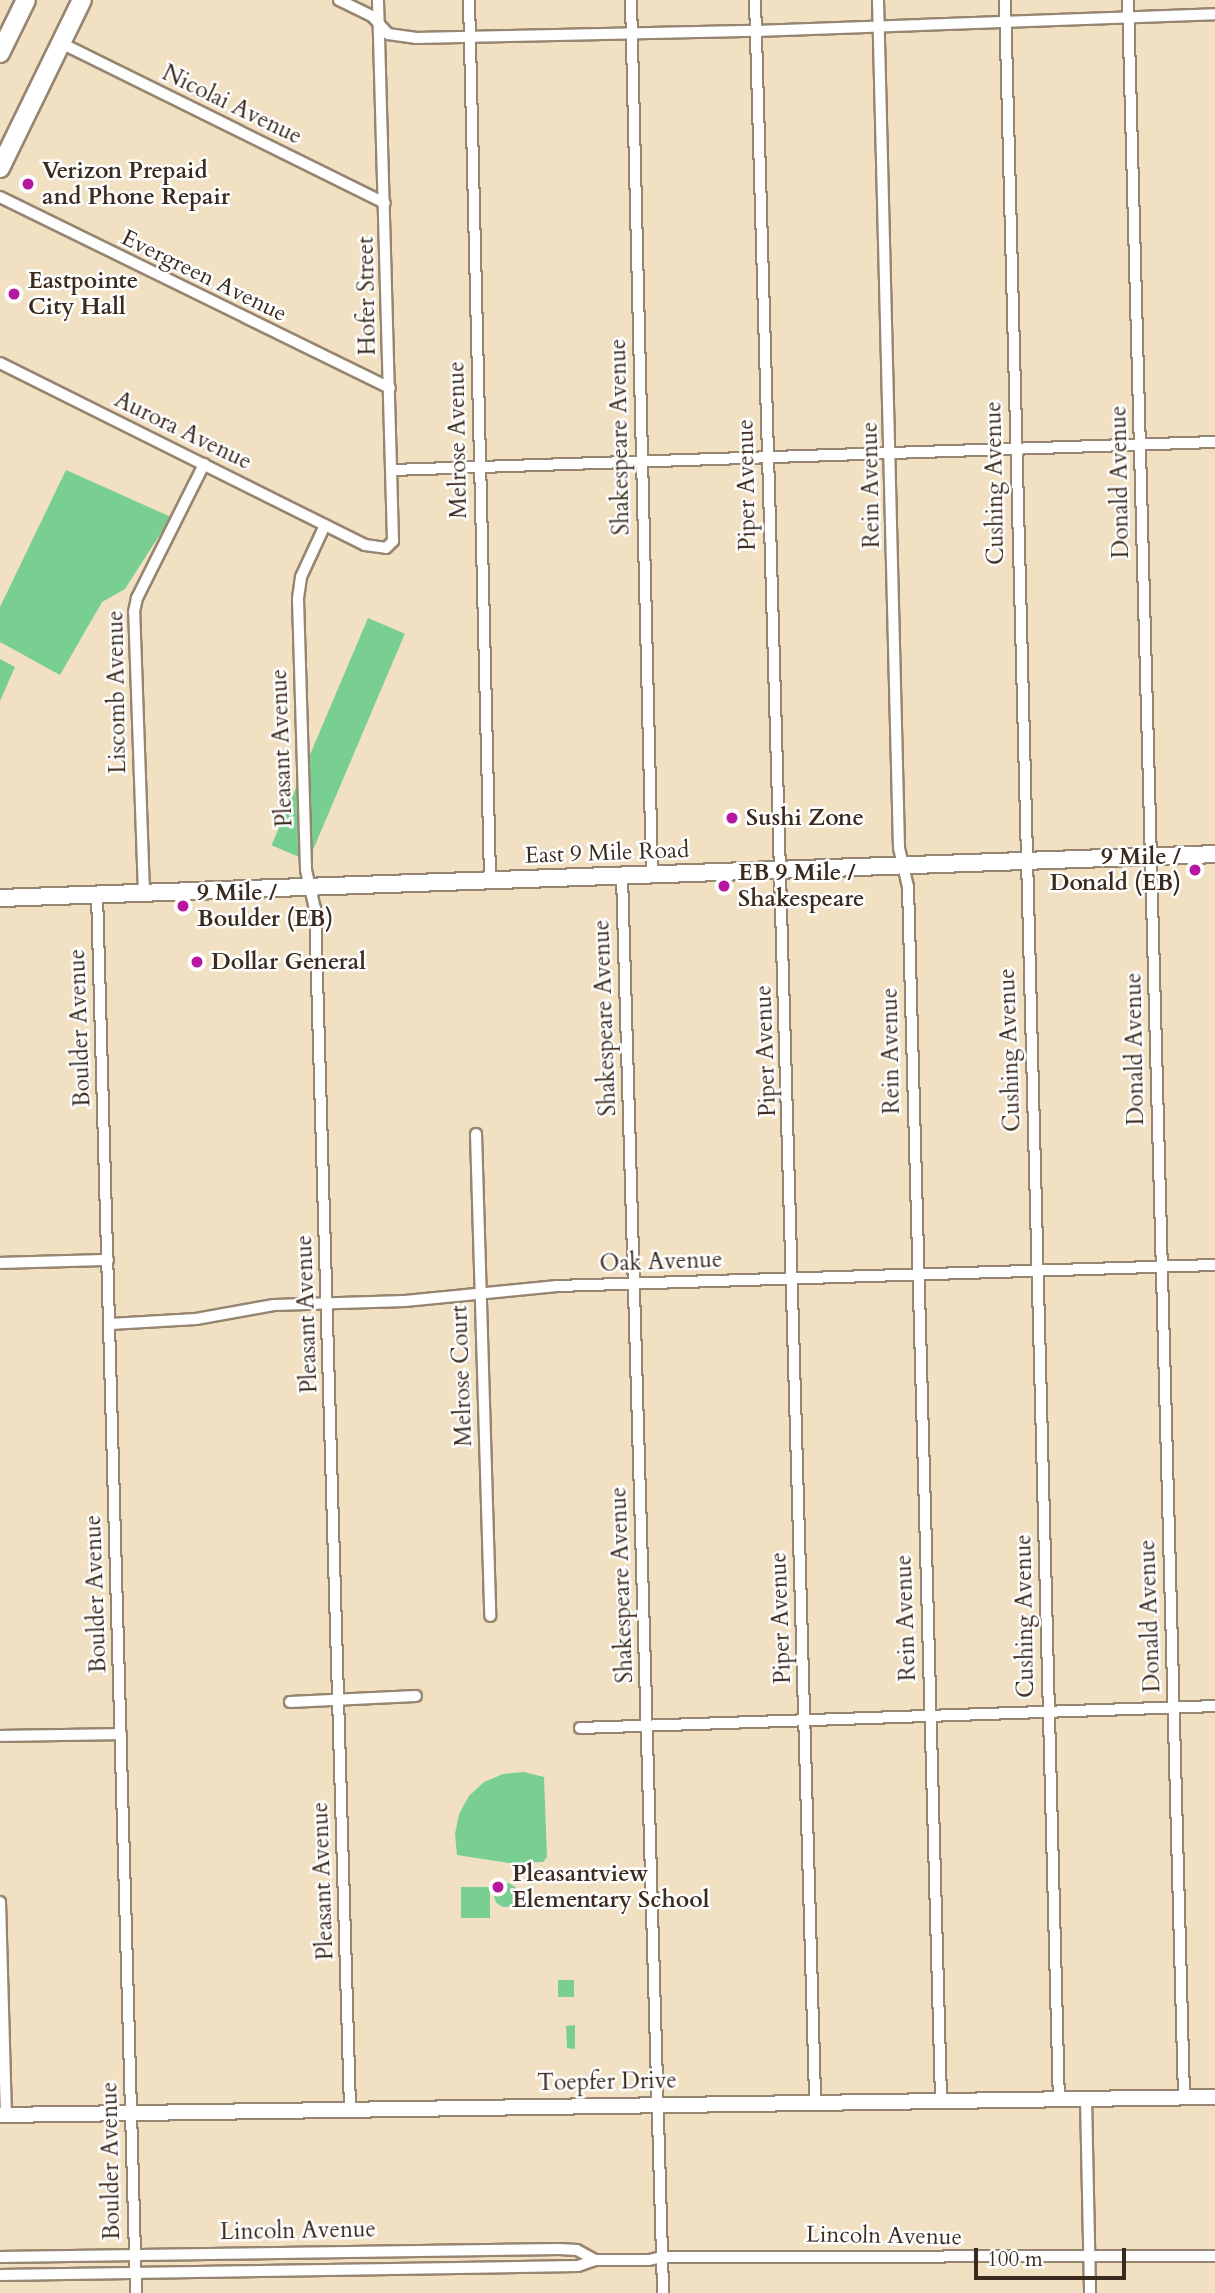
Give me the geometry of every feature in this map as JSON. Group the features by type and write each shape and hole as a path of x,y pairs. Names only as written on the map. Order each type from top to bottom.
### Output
{"main road":[{"path":"2,44 26,0"},
{"path":"0,168 82,0"},
{"name":"East 9 Mile Road","path":"0,898 1215,854"}],"street":[{"path":"338,0 379,22 388,34 397,36 632,35 1215,14"},
{"name":"Hofer Street","path":"348,537 373,547 386,548 393,541 378,0"},
{"name":"Melrose Avenue","path":"469,0 490,880"},
{"name":"Shakespeare Avenue","path":"631,0 652,874"},
{"name":"Piper Avenue","path":"755,0 777,852 781,869 815,2101"},
{"name":"Rein Avenue","path":"878,0 892,453 899,848 908,887 941,2101"},
{"name":"Cushing Avenue","path":"1005,0 1025,859 1059,2098"},
{"name":"Donald Avenue","path":"1128,0 1184,2097"},
{"name":"Nicolai Avenue","path":"61,43 385,203"},
{"name":"Evergreen Avenue","path":"0,197 390,388"},
{"name":"Aurora Avenue","path":"0,363 348,537"},
{"path":"392,470 1215,442"},
{"name":"Liscomb Avenue","path":"144,893 134,612 137,598 204,464"},
{"name":"Pleasant Avenue","path":"324,524 299,587 309,887 315,908 350,2109"},
{"name":"Shakespeare Avenue","path":"622,875 663,2293"},
{"name":"Boulder Avenue","path":"97,894 135,2293"},
{"name":"Melrose Court","path":"476,1134 490,1616"},
{"path":"0,1263 108,1260"},
{"name":"Oak Avenue","path":"110,1324 195,1319 274,1306 328,1305 557,1286 1215,1265"},
{"path":"290,1702 416,1696"},
{"path":"580,1728 1215,1706"},
{"path":"0,1736 121,1734"},
{"path":"0,1902 3,2115"},
{"name":"Toepfer Drive","path":"3,2115 1215,2096"},
{"path":"1086,2098 1090,2293"},
{"name":"Lincoln Avenue","path":"0,2257 559,2249 577,2250 595,2260"},
{"name":"Lincoln Avenue","path":"0,2275 578,2266 595,2260 649,2260 662,2257 1090,2259 1215,2256"}],"green space":[{"path":"66,470 171,517 125,589 102,602 60,675 0,642 0,607"},
{"path":"368,618 405,634 308,861 271,845"},
{"path":"0,659 15,667 0,701"},
{"path":"524,1772 544,1777 547,1857 543,1862 509,1863 457,1855 455,1834 459,1814 469,1796 484,1782 503,1774"},
{"path":"506,1883 514,1887 518,1895 514,1903 506,1907 498,1903 494,1895 498,1887"},
{"path":"461,1887 490,1887 490,1918 461,1918"},
{"path":"558,1980 574,1980 574,1997 558,1997"},
{"path":"575,2025 575,2049 567,2048 566,2026"}],"place":[{"name":"Verizon Prepaid and Phone Repair","path":"28,184"},
{"name":"Eastpointe City Hall","path":"14,294"},
{"name":"Sushi Zone","path":"732,818"},
{"name":"9 Mile / Donald (EB)","path":"1195,870"},
{"name":"EB 9 Mile / Shakespeare","path":"724,886"},
{"name":"9 Mile / Boulder (EB)","path":"183,906"},
{"name":"Dollar General","path":"197,962"},
{"name":"Pleasantview Elementary School","path":"498,1887"}]}
